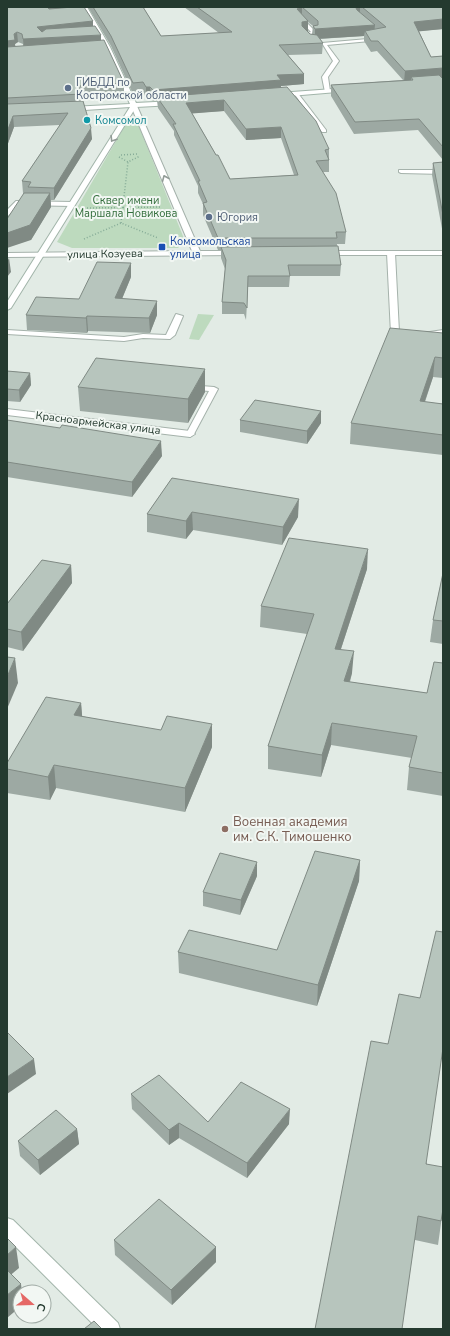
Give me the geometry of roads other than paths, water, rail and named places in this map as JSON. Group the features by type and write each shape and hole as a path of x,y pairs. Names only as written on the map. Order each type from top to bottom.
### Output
{"street":[{"path":"84,7 134,106 197,253"},
{"path":"272,95 357,89"},
{"path":"66,109 181,102"},
{"path":"7,308 134,106"},
{"name":"улица Козуева","path":"7,255 243,253"},
{"path":"313,253 443,253"},
{"name":"Красноармейская улица","path":"7,412 190,434"},
{"path":"7,1226 111,1329"}],"lane":[{"path":"80,13 88,13"},
{"path":"300,19 315,33 305,34 313,42 324,44 382,38 376,32"},
{"path":"324,44 336,61 325,77 327,91"},
{"path":"295,93 324,131"},
{"path":"401,171 443,172"},
{"path":"7,215 16,204 72,204"},
{"path":"391,253 396,334 428,335 443,332"},
{"path":"7,332 124,339 143,336 167,337 171,335 179,316"},
{"path":"183,386 214,389 190,434"}],"place":[{"name":"ГИБДД по Костромской области","path":"68,88"},
{"name":"Комсомол","path":"87,120"},
{"name":"Югория","path":"209,217"},
{"name":"Комсомольская улица","path":"162,247"},
{"name":"Военная академия им. С.К. Тимошенко","path":"225,829"}],"park label":[{"name":"Сквер имени Маршала Новикова","path":"126,206"}]}
